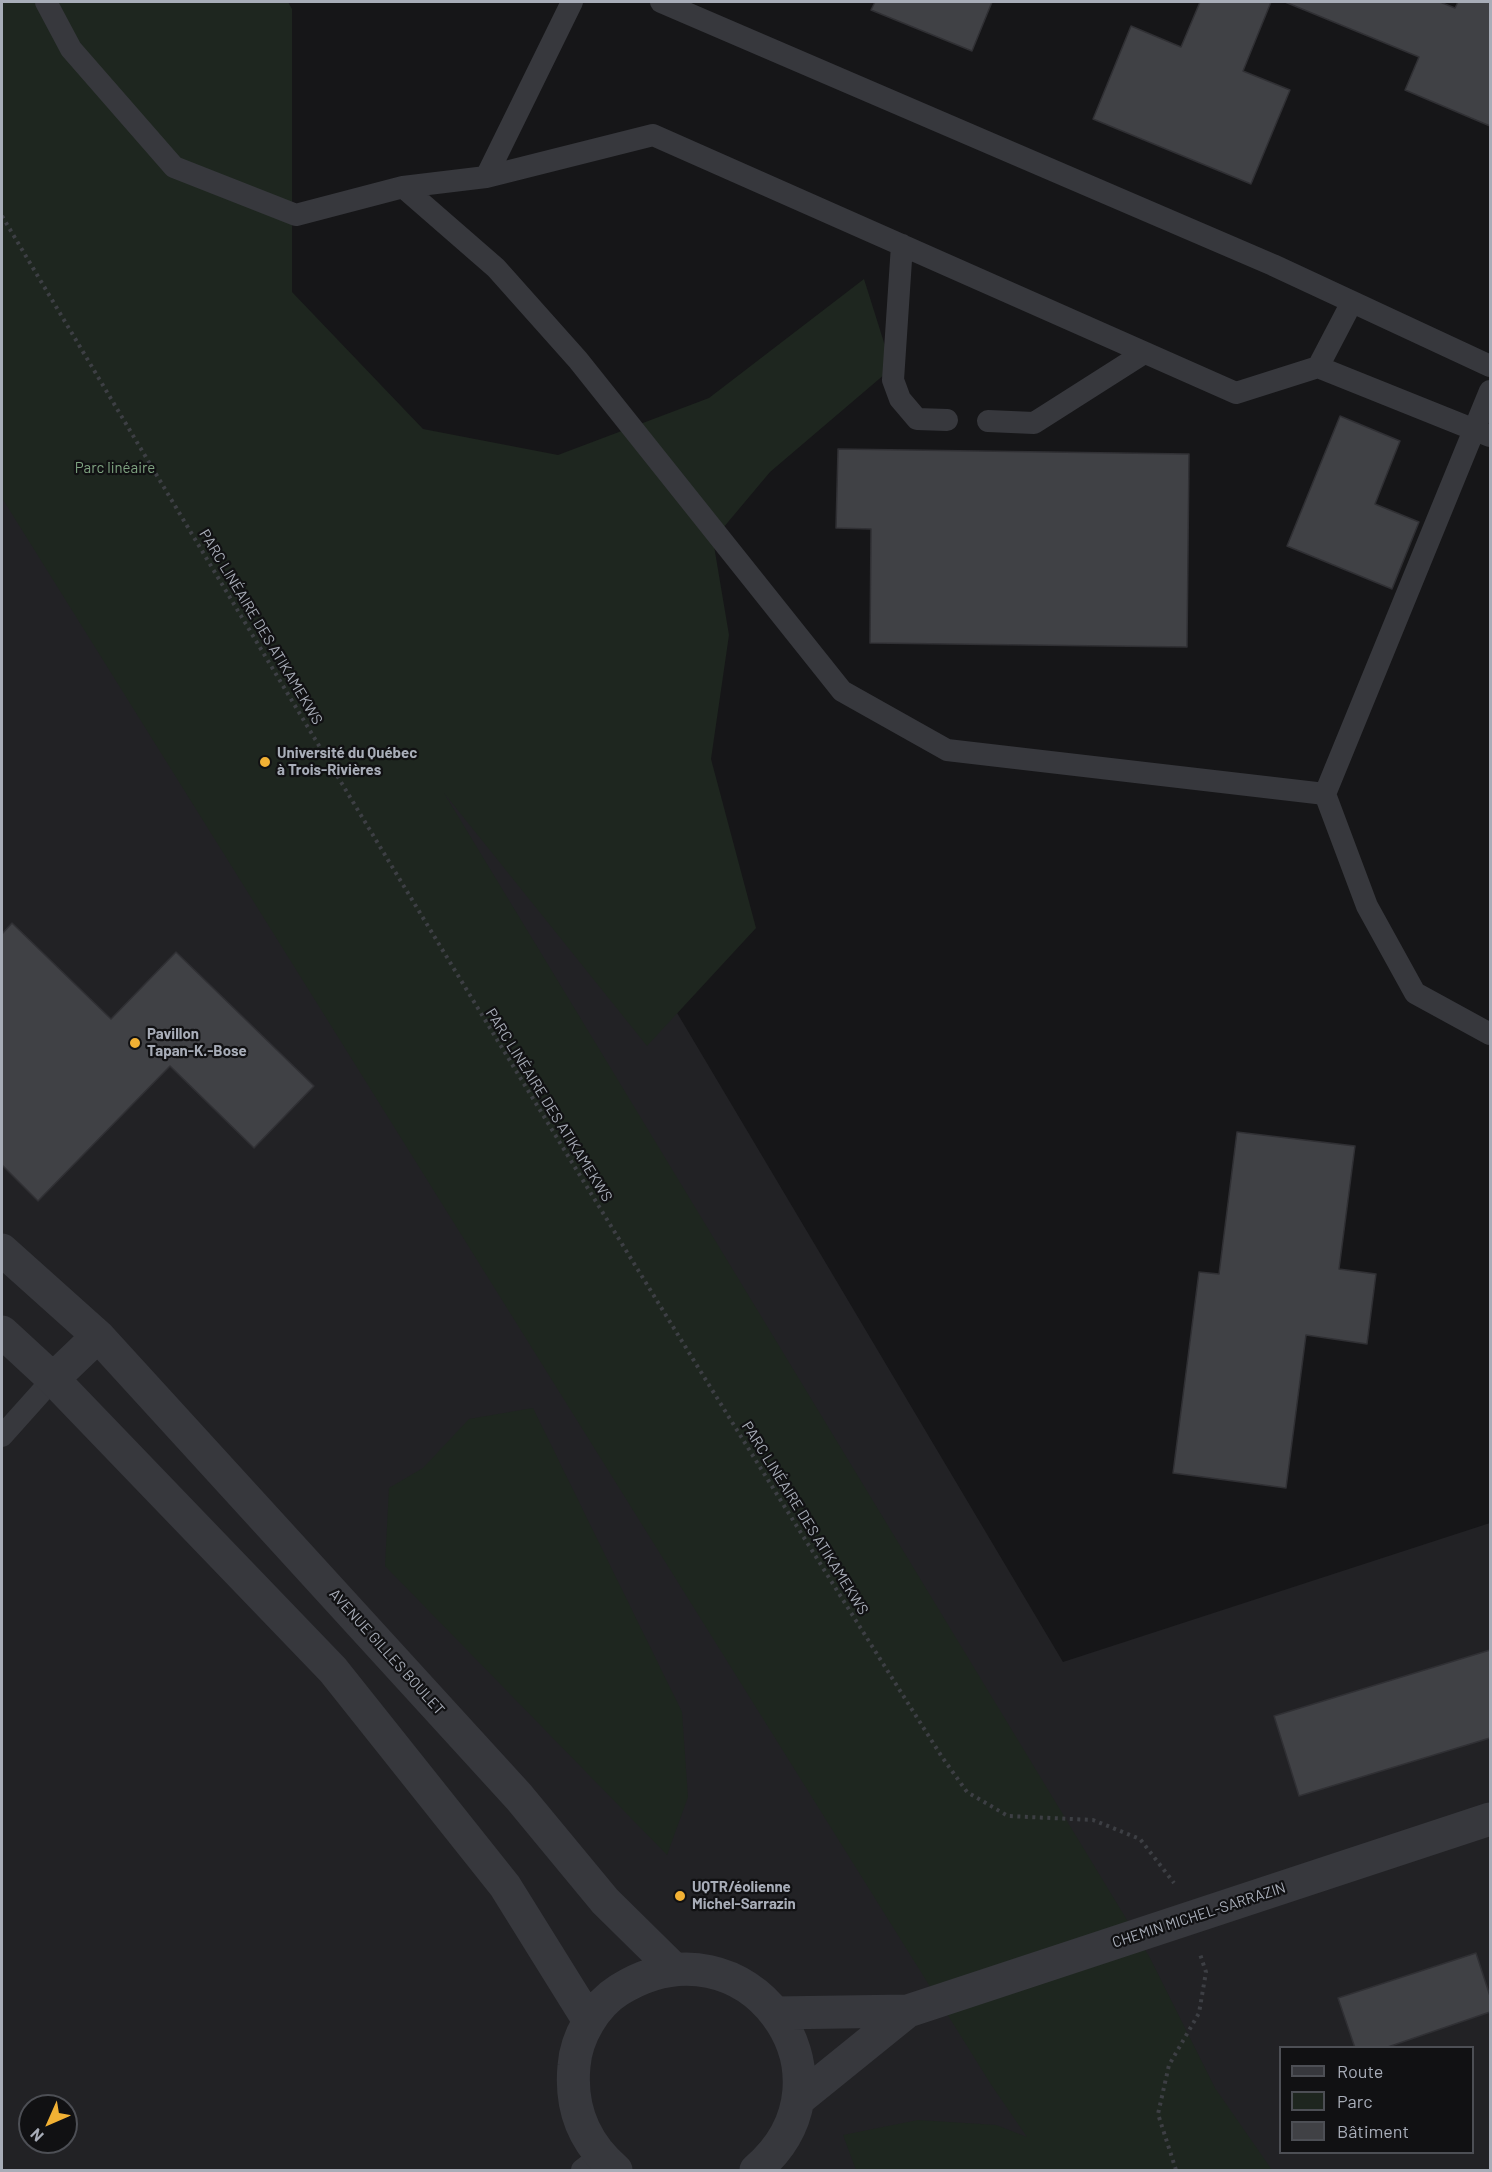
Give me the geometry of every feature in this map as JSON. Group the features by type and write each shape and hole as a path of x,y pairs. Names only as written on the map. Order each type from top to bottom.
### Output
{"street":[{"name":"AVENUE GILLES BOULET","path":"2,1250 98,1336 519,1797 605,1901 673,1968"},
{"path":"2,1332 53,1379 333,1670 505,1886 589,2021"},
{"path":"53,1379 98,1336"},
{"name":"CHEMIN MICHEL-SARRAZIN","path":"775,2013 908,2011 1491,1819"},
{"path":"599,2166 580,2125 572,2090 575,2054 589,2021 611,1995 640,1977 673,1968 708,1970 741,1982 768,2004 788,2032 798,2065 798,2100 787,2133 770,2158 756,2170"},
{"name":"CHEMIN MICHEL-SARRAZIN","path":"798,2100 908,2011"},
{"path":"787,2133 790,2170"}],"lane":[{"path":"46,2 71,49 174,166 296,215 403,187 486,177 653,135 1236,393 1318,367 1483,432"},
{"path":"486,177 572,2"},
{"path":"661,2 1273,265 1491,366"},
{"path":"403,187 496,268 578,360 842,691 947,750 1325,794"},
{"path":"902,245 893,380 900,399 916,419 947,420"},
{"path":"1318,367 1352,302"},
{"path":"988,421 1034,423 1144,353"},
{"path":"1491,391 1483,432 1325,794 1366,906 1415,993 1491,1034"},
{"path":"2,1436 53,1379"}],"path":[{"name":"PARC LINÉAIRE DES ATIKAMEKWS","path":"2,216 470,999 752,1458 942,1757 967,1792 1008,1816 1093,1820 1140,1839 1175,1883"},
{"path":"1176,2170 1158,2114 1169,2065 1199,2013 1206,1972"}],"shaded area":[{"name":"Université du Québec à Trois-Rivières","path":"2,2 76,2 1063,1662 1490,1523 1490,2170 2,2170"}],"green space":[{"name":"Parc linéaire","path":"2,2 288,2 292,9 292,292 423,429 558,455 709,398 864,279 892,368 770,472 713,540 729,635 711,759 756,928 647,1046 444,793 1150,1958 1215,2088 1272,2170 856,2170 843,2135 918,2120 996,2125 1027,2137 992,2086 2,498"},
{"path":"533,1408 682,1712 688,1797 667,1855 385,1566 389,1488 423,1468 469,1419"}],"building":[{"path":"875,2 992,2 972,51 871,10"},
{"path":"1200,2 1271,2 1243,71 1290,90 1251,184 1093,119 1131,26 1181,47"},
{"path":"1285,2 1440,2 1455,8 1458,2 1490,2 1490,126 1405,90 1419,57"},
{"path":"1340,416 1400,441 1375,504 1419,522 1392,589 1287,546"},
{"path":"838,449 1189,454 1187,647 870,643 871,529 836,528"},
{"name":"Pavillon Tapan-K.-Bose","path":"12,923 111,1019 176,952 314,1086 254,1148 170,1066 38,1201 2,1165 2,934"},
{"path":"1237,1132 1355,1146 1339,1269 1376,1274 1367,1344 1306,1335 1286,1488 1173,1473 1199,1272 1219,1274"},
{"path":"1490,1650 1490,1738 1299,1796 1274,1716"},
{"path":"1476,1953 1490,1996 1490,2012 1391,2046 1354,2046 1338,1998"}],"place":[{"name":"Université du Québec à Trois-Rivières","path":"265,762"},
{"name":"Pavillon Tapan-K.-Bose","path":"135,1043"},
{"name":"UQTR/éolienne Michel-Sarrazin","path":"680,1896"}]}
